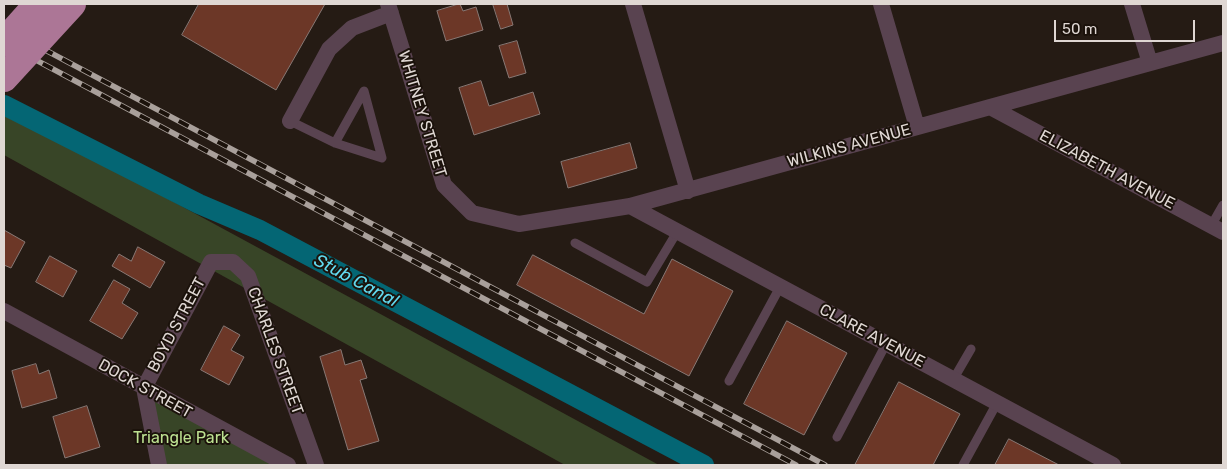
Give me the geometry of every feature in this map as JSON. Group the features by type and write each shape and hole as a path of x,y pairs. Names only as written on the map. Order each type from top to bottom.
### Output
{"highway":[{"path":"4,42 38,4"},
{"path":"4,78 72,4"}],"street":[{"path":"633,4 688,190"},
{"path":"880,4 917,127"},
{"path":"1132,4 1150,63"},
{"path":"290,121 329,49 352,28 390,8"},
{"name":"WHITNEY STREET","path":"390,8 444,185 472,214"},
{"name":"WILKINS AVENUE","path":"472,214 519,224 630,206 1223,43"},
{"name":"ELIZABETH AVENUE","path":"990,107 1217,229"},
{"name":"CLARE AVENUE","path":"630,206 1109,464"},
{"name":"BOYD STREET","path":"144,388 211,262"},
{"name":"CHARLES STREET","path":"211,262 232,262 248,276 316,465"},
{"name":"DOCK STREET","path":"4,311 288,465"},
{"path":"144,388 159,465"}],"lane":[{"path":"290,121 334,142 382,158 364,91 334,142"},
{"path":"1217,229 1223,205"},
{"path":"576,243 647,282 677,232"},
{"path":"729,381 780,286"},
{"path":"837,437 886,344"},
{"path":"953,380 971,349"},
{"path":"964,465 997,403"}],"green space":[{"path":"4,110 659,465 565,465 4,155"},
{"name":"Triangle Park","path":"144,388 288,465 159,465"}],"building":[{"path":"199,4 325,4 276,90 182,35"},
{"path":"460,4 463,11 476,7 483,30 446,41 437,11"},
{"path":"493,4 507,4 513,25 501,29"},
{"path":"517,41 526,73 509,78 499,46"},
{"path":"481,81 489,106 533,92 540,114 474,135 459,88"},
{"path":"630,143 637,168 568,188 561,162"},
{"path":"4,230 25,242 11,268 4,265"},
{"path":"138,247 165,262 150,288 112,266 119,254 131,261"},
{"path":"533,255 644,314 672,259 733,291 689,376 517,285"},
{"path":"50,256 77,271 63,297 36,282"},
{"path":"114,280 130,289 122,303 138,313 122,339 90,321"},
{"path":"787,321 847,353 804,435 744,404"},
{"path":"224,326 240,335 231,350 244,357 229,385 201,370"},
{"path":"341,350 345,365 361,360 367,378 360,380 379,441 348,450 320,357"},
{"path":"36,364 39,374 49,370 57,398 22,408 12,371"},
{"path":"899,382 960,414 933,465 855,465"},
{"path":"87,406 100,447 65,458 53,417"},
{"path":"1009,439 1059,465 995,465"}],"waterway":[{"name":"Stub Canal","path":"4,105 199,204 260,230 704,465"}],"railway":[{"path":"4,28 825,465"},
{"path":"4,43 796,465"}]}
